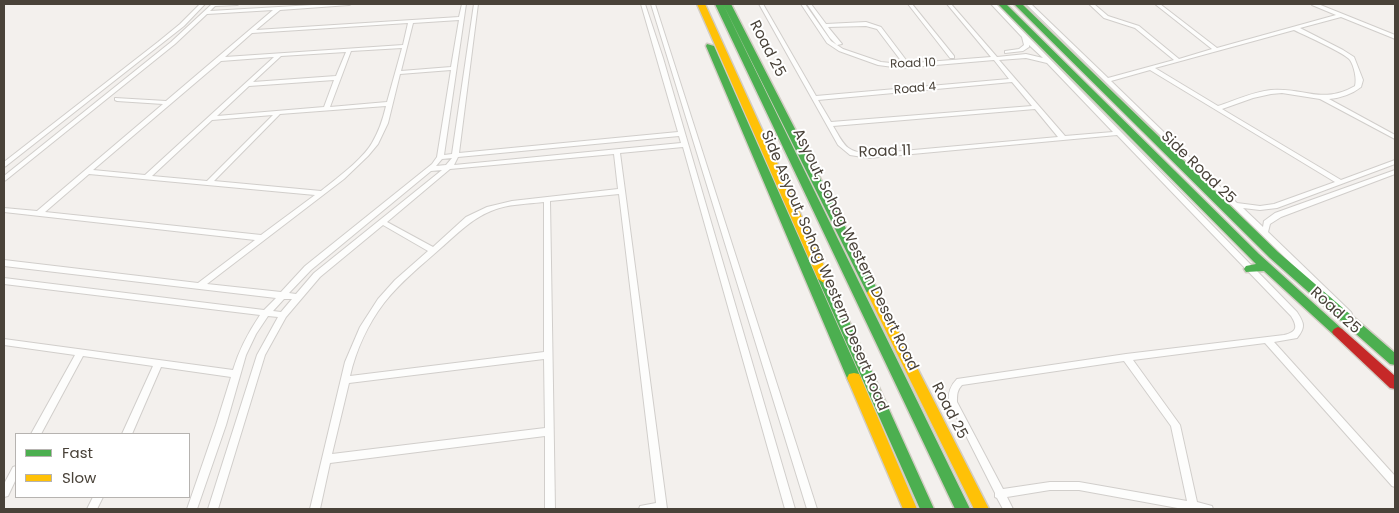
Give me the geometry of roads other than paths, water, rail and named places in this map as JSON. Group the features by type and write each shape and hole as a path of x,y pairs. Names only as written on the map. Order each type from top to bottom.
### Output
{"street":[{"path":"4,165 160,43 203,4"},
{"path":"4,178 173,43 215,4 237,4"},
{"path":"207,13 349,4"},
{"path":"192,509 221,425 236,374 252,333 266,313 280,295 308,268 429,169 440,157 464,4"},
{"path":"213,509 261,355 283,315 296,297 317,275 449,167 456,156 476,4"},
{"path":"642,4 682,134 790,509"},
{"path":"653,4 812,509"},
{"path":"701,4 715,45 927,509"},
{"name":"Asyout, Sohag Western Desert Road","path":"719,4 963,509"},
{"name":"Road 25","path":"727,4 982,509"},
{"name":"Road 11","path":"761,4 846,150 860,156 1118,133"},
{"name":"Road 10","path":"808,4 832,42 840,50 869,61 901,63 993,56 1025,48 1027,46 1025,37"},
{"name":"Road 10","path":"808,4 824,26 832,42"},
{"path":"910,4 952,57"},
{"path":"949,4 1063,138"},
{"path":"993,4 1048,62 1093,101 1118,133 1294,314 1299,322 1299,330 1294,336 1126,357 968,379 960,382 954,387 952,394 953,402 1008,509"},
{"name":"Road 25","path":"1002,4 1093,101 1265,267 1395,384"},
{"path":"1091,4 1106,17 1137,28 1177,60"},
{"path":"1157,4 1216,50"},
{"path":"1314,4 1395,37"},
{"name":"Road 25","path":"1026,7 1134,112 1274,255 1365,336 1395,360"},
{"name":"Side Road 25","path":"1026,7 1107,80 1134,112 1237,205 1338,302 1365,336"},
{"path":"38,214 279,8"},
{"path":"1107,80 1342,15"},
{"path":"251,32 462,18"},
{"path":"199,286 349,172 370,149 381,133 411,22"},
{"path":"824,26 866,24 879,28 901,63"},
{"path":"1218,108 1272,92 1323,98 1333,97 1358,87 1360,80 1353,60 1345,53 1295,28"},
{"name":"Side Asyout, Sohag Western Desert Road","path":"715,45 910,509"},
{"path":"219,59 405,46"},
{"path":"326,109 349,50"},
{"path":"147,177 279,55"},
{"name":"Road 10","path":"901,63 952,57 993,56 1026,56 1048,62"},
{"path":"398,72 454,68"},
{"path":"1150,68 1340,182"},
{"path":"248,84 338,78"},
{"name":"Road 4","path":"816,98 1013,80"},
{"path":"1323,98 1395,137"},
{"path":"118,99 168,103"},
{"path":"212,118 390,104"},
{"path":"830,124 1036,107"},
{"path":"209,183 278,112"},
{"path":"440,157 682,134"},
{"path":"429,169 685,145"},
{"path":"618,151 662,508 644,509"},
{"path":"1237,205 1260,208 1275,206 1395,162"},
{"path":"87,172 321,193"},
{"path":"1265,232 1267,224 1278,215 1395,172"},
{"path":"315,509 355,344 372,313 391,289 460,225 479,213 506,204 622,191"},
{"path":"547,199 550,509"},
{"path":"4,210 262,238"},
{"path":"382,222 433,250"},
{"path":"1255,257 1274,255"},
{"path":"4,263 296,297"},
{"path":"1250,269 1265,267"},
{"path":"4,281 283,315"},
{"path":"1267,340 1395,483"},
{"path":"4,342 236,374"},
{"path":"37,433 80,352"},
{"path":"345,380 548,355"},
{"path":"1126,357 1175,425 1193,507"},
{"path":"127,433 159,363"},
{"path":"326,459 549,431"},
{"path":"4,493 15,472"},
{"path":"999,494 1050,486 1079,486 1208,509"}]}
